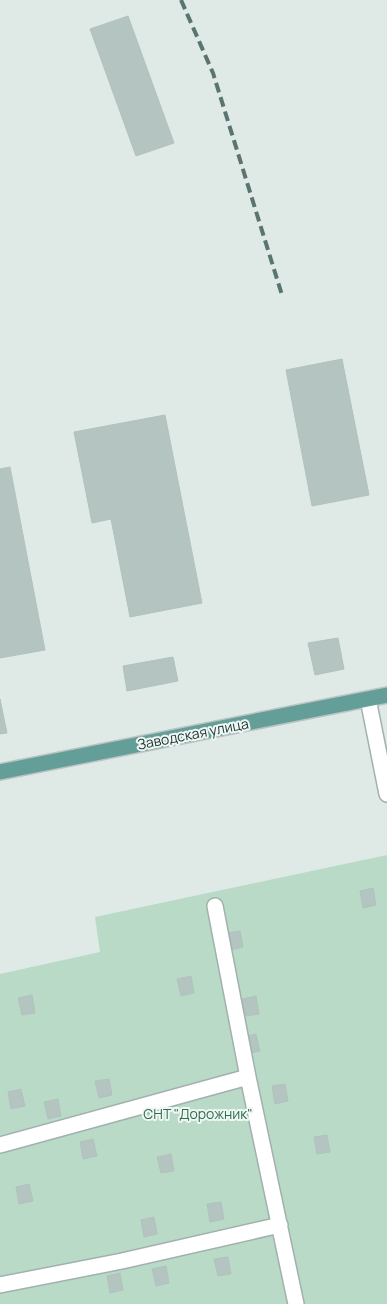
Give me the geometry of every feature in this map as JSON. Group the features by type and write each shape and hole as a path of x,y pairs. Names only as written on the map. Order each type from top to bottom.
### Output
{"main road":[{"name":"Заводская улица","path":"0,772 387,695"}],"lane":[{"path":"368,699 385,776 387,794"},
{"path":"215,906 248,1077 296,1304"},
{"path":"0,1144 248,1077"},
{"path":"0,1285 122,1261 280,1225"}],"green space":[{"name":"СНТ \"Дорожник\"","path":"387,855 387,1304 0,1304 0,974 100,952 95,917"}],"building":[{"path":"128,16 174,143 136,156 90,29"},
{"path":"342,359 369,495 312,506 286,370"},
{"path":"165,415 202,603 130,617 111,519 92,523 74,432"},
{"path":"10,467 45,650 0,658 0,469"},
{"path":"338,638 344,669 315,675 308,643"},
{"path":"173,657 178,681 127,691 123,666"},
{"path":"0,699 7,733 0,734"},
{"path":"373,888 376,905 363,908 360,891"},
{"path":"240,931 243,947 230,950 227,933"},
{"path":"191,976 194,993 181,996 177,979"},
{"path":"32,995 35,1013 22,1015 18,998"},
{"path":"256,996 259,1014 246,1016 242,999"},
{"path":"256,1034 260,1051 246,1054 243,1037"},
{"path":"109,1079 112,1095 99,1098 95,1081"},
{"path":"285,1084 288,1101 275,1104 272,1086"},
{"path":"21,1089 25,1106 11,1109 8,1092"},
{"path":"58,1099 61,1116 48,1119 44,1102"},
{"path":"327,1135 330,1152 317,1154 314,1137"},
{"path":"93,1139 97,1156 83,1159 80,1142"},
{"path":"171,1154 174,1171 161,1173 157,1157"},
{"path":"29,1184 33,1201 19,1204 16,1187"},
{"path":"221,1202 224,1219 210,1222 207,1204"},
{"path":"154,1217 157,1234 144,1237 141,1220"},
{"path":"228,1257 231,1274 218,1276 214,1259"},
{"path":"166,1266 169,1283 156,1286 152,1269"},
{"path":"120,1273 123,1290 110,1293 107,1276"}],"railway":[{"path":"181,0 213,73 282,295"}]}
